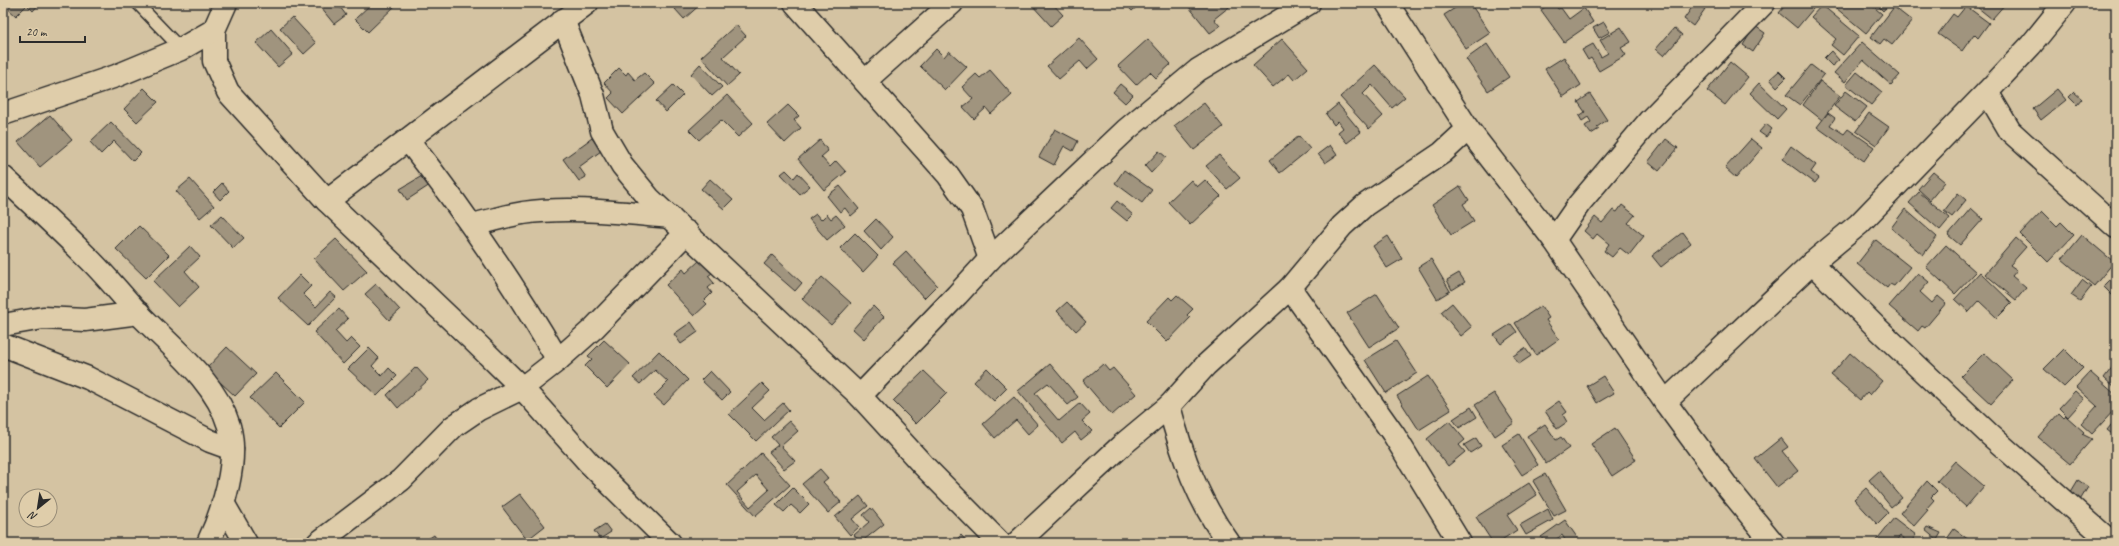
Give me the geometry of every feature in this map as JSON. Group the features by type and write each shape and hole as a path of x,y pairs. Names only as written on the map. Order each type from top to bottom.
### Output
{"street":[{"path":"226,3 214,30 214,61 228,92 327,201 522,388 589,463 665,541"},
{"path":"327,201 587,3"},
{"path":"795,3 948,175 972,210 990,259"},
{"path":"865,81 952,3"},
{"path":"860,396 990,259 1126,130 1198,70 1309,3"},
{"path":"1387,3 1468,129 1554,240 1665,402 1729,489 1773,543"},
{"path":"1554,240 1579,204 1649,121 1764,3"},
{"path":"1665,402 1812,263 1859,224 1987,92 2031,44 2065,3"},
{"path":"563,20 593,96 602,131 622,165 649,198 687,232 860,396 923,465 1000,543"},
{"path":"3,114 116,76 181,50 214,30"},
{"path":"1987,92 2010,131 2116,228"},
{"path":"1017,543 1121,446 1170,406 1212,360 1290,288 1337,231 1365,205 1442,153 1468,129"},
{"path":"408,140 472,225 558,360"},
{"path":"3,177 86,256 201,378 224,412 229,428 232,449 223,503 208,543"},
{"path":"472,225 523,213 572,211 670,217"},
{"path":"318,543 401,480 454,426 479,409 522,388 558,360 594,328 687,232"},
{"path":"1812,263 1875,326 1990,435 2112,543"},
{"path":"1290,288 1394,435 1460,543"},
{"path":"3,325 43,318 86,320 139,313"},
{"path":"3,345 88,378 210,441 232,449"},
{"path":"1170,406 1180,447 1192,479 1204,505 1229,543"},
{"path":"223,503 246,543"}],"lane":[{"path":"137,3 181,50"}],"building":[{"path":"6,3 40,3 33,11 27,5 16,16 4,5"},
{"path":"317,3 337,3 346,15 334,24"},
{"path":"372,3 398,3 368,32 355,19"},
{"path":"682,3 702,3 684,19 675,9"},
{"path":"1052,3 1063,15 1051,26 1031,4"},
{"path":"1125,3 1141,3 1132,11"},
{"path":"1194,3 1234,3 1214,19 1220,26 1210,33 1189,7"},
{"path":"1463,3 1470,3 1490,33 1466,49 1444,15"},
{"path":"1550,3 1554,3 1558,9 1561,8 1569,19 1584,8 1593,22 1564,42 1541,10"},
{"path":"1695,3 1705,9 1693,26 1684,19"},
{"path":"1787,3 1818,3 1797,28 1779,13"},
{"path":"1839,3 1869,3 1882,14 1866,33 1836,8"},
{"path":"1972,3 2006,3 1992,19"},
{"path":"1876,4 1889,4 1883,11"},
{"path":"1822,5 1859,36 1843,55 1831,45 1836,39 1811,17"},
{"path":"1966,6 1989,23 1978,38 1974,34 1962,51 1938,34 1953,14 1957,17"},
{"path":"1894,7 1912,21 1892,45 1884,39 1880,44 1871,37"},
{"path":"292,17 316,43 304,54 280,28"},
{"path":"1604,22 1610,32 1599,38 1593,28"},
{"path":"736,25 746,36 723,57 739,75 727,86 701,57"},
{"path":"1755,26 1765,33 1753,52 1743,45"},
{"path":"1621,27 1631,42 1621,48 1626,55 1599,71 1591,58 1588,60 1582,50 1593,44 1601,57 1608,53 1600,40"},
{"path":"1674,28 1682,35 1664,56 1656,49"},
{"path":"271,29 293,54 278,67 256,43"},
{"path":"1079,38 1098,59 1087,69 1080,61 1059,79 1047,66"},
{"path":"1148,39 1171,64 1156,78 1150,72 1136,85 1118,66"},
{"path":"1282,39 1308,68 1294,80 1289,74 1273,87 1253,65"},
{"path":"1862,42 1900,75 1891,85 1863,60 1845,82 1834,73"},
{"path":"1487,44 1509,77 1488,91 1466,59"},
{"path":"936,49 944,57 949,51 967,67 945,90 920,66"},
{"path":"1831,51 1839,60 1832,66 1824,58"},
{"path":"1564,57 1581,85 1563,97 1545,69"},
{"path":"1730,62 1748,77 1725,105 1707,91"},
{"path":"700,64 722,87 712,96 691,74"},
{"path":"1375,65 1405,97 1392,108 1372,85 1363,94 1383,116 1369,129 1340,97"},
{"path":"1811,65 1824,75 1800,105 1786,95"},
{"path":"619,68 626,75 628,72 635,80 644,73 655,84 623,114 608,98 613,93 604,83"},
{"path":"990,70 1012,95 991,114 986,108 974,119 963,107 973,99 962,87 976,74 980,78"},
{"path":"1779,71 1786,78 1777,87 1770,79"},
{"path":"1857,72 1882,92 1871,105 1846,85"},
{"path":"1820,81 1840,96 1822,120 1803,105"},
{"path":"1759,83 1786,109 1777,119 1750,93"},
{"path":"1120,84 1133,95 1125,103 1113,92"},
{"path":"673,85 683,95 666,112 656,101"},
{"path":"144,88 158,102 137,122 124,109"},
{"path":"2057,89 2066,100 2041,120 2033,109"},
{"path":"1846,91 1867,107 1855,122 1834,106"},
{"path":"2074,92 2082,99 2077,105 2069,97"},
{"path":"1590,94 1607,120 1597,127 1599,129 1591,134 1585,126 1591,122 1588,117 1582,121 1579,116 1585,112 1578,102"},
{"path":"727,95 753,123 738,137 721,120 699,140 689,130"},
{"path":"1204,103 1223,127 1194,150 1174,126"},
{"path":"1338,104 1361,132 1347,143 1338,132 1343,128 1338,121 1334,125 1326,114"},
{"path":"788,105 799,116 794,120 801,128 785,143 767,124"},
{"path":"1828,113 1835,118 1830,125 1844,134 1848,129 1874,147 1864,161 1817,127"},
{"path":"1869,113 1889,127 1876,145 1856,131"},
{"path":"50,115 72,140 40,167 18,142"},
{"path":"111,122 141,153 133,161 114,141 101,154 90,142"},
{"path":"1766,124 1772,129 1766,137 1759,132"},
{"path":"1055,129 1078,141 1073,151 1064,146 1054,165 1039,157"},
{"path":"1299,136 1310,149 1280,173 1270,160"},
{"path":"592,138 601,151 579,167 586,177 579,181 563,159"},
{"path":"1666,139 1678,148 1659,171 1648,162"},
{"path":"1751,139 1762,148 1736,178 1725,168"},
{"path":"820,140 828,151 821,157 830,167 836,161 846,172 824,190 798,159"},
{"path":"1330,145 1337,155 1325,163 1318,154"},
{"path":"1791,146 1816,165 1811,172 1819,178 1815,183 1782,159"},
{"path":"1159,151 1166,157 1151,173 1145,166"},
{"path":"1219,155 1240,178 1227,189 1206,166"},
{"path":"786,170 794,178 798,173 810,186 800,194 781,174"},
{"path":"1124,170 1152,190 1142,203 1115,183"},
{"path":"1933,172 1945,182 1930,200 1918,189"},
{"path":"427,173 433,183 407,200 400,189"},
{"path":"190,179 214,206 200,218 176,191"},
{"path":"710,179 733,200 724,209 701,189"},
{"path":"1191,180 1197,187 1205,180 1221,196 1190,225 1168,202"},
{"path":"222,183 229,191 220,200 213,192"},
{"path":"840,186 859,209 851,216 845,208 840,212 827,196"},
{"path":"1460,186 1469,200 1463,204 1474,221 1451,235 1432,205"},
{"path":"1919,192 1950,218 1940,230 1909,203"},
{"path":"1958,193 1966,200 1952,217 1944,211"},
{"path":"1117,201 1133,215 1127,221 1111,208"},
{"path":"1622,205 1635,215 1628,223 1644,236 1629,255 1620,248 1612,257 1604,251 1609,244 1597,234 1593,239 1584,231 1595,217 1602,223 1613,210 1617,212"},
{"path":"1971,208 1983,219 1960,245 1948,235"},
{"path":"1905,209 1937,237 1923,255 1891,228"},
{"path":"2042,211 2057,226 2061,222 2074,235 2048,262 2020,234"},
{"path":"816,214 821,220 827,214 831,219 836,215 845,225 827,240 809,219"},
{"path":"222,215 244,238 233,248 211,225"},
{"path":"876,219 893,237 881,250 864,231"},
{"path":"139,226 169,255 146,278 116,249"},
{"path":"1683,232 1691,243 1661,267 1652,256"},
{"path":"855,233 878,256 863,272 840,248"},
{"path":"2082,235 2114,262 2094,286 2062,259"},
{"path":"1388,236 1402,259 1387,268 1373,246"},
{"path":"2016,238 2026,247 2010,265 2017,270 2012,276 2026,288 2016,300 1985,274"},
{"path":"336,239 367,271 344,291 314,259"},
{"path":"1876,240 1910,267 1894,286 1890,284 1887,288 1857,264"},
{"path":"1946,245 1976,272 1955,294 1926,267"},
{"path":"190,246 200,257 185,271 199,287 178,307 153,281"},
{"path":"906,251 937,285 924,298 893,263"},
{"path":"772,255 802,283 795,291 764,264"},
{"path":"1431,259 1450,291 1437,299 1418,267"},
{"path":"700,260 712,273 708,276 714,283 708,288 712,293 704,301 707,304 694,316 666,285 683,269 686,273"},
{"path":"1980,272 2012,303 1997,318 1979,301 1969,312 1955,299"},
{"path":"1459,273 1465,282 1452,290 1447,280"},
{"path":"1918,273 1929,282 1920,292 1932,303 1938,296 1946,303 1925,328 1922,326 1918,331 1889,306"},
{"path":"2116,273 2116,299 2103,286"},
{"path":"300,275 311,286 303,294 316,307 330,292 336,297 308,326 278,298"},
{"path":"822,277 851,303 831,325 802,299"},
{"path":"2082,280 2091,287 2080,301 2071,295"},
{"path":"376,284 400,310 389,320 365,294"},
{"path":"1377,294 1399,328 1369,347 1347,313"},
{"path":"1177,295 1193,309 1187,315 1190,318 1167,342 1146,321 1169,297 1172,300"},
{"path":"1067,302 1086,322 1076,331 1057,311"},
{"path":"1452,303 1472,327 1461,336 1441,312"},
{"path":"873,306 884,317 864,339 853,329"},
{"path":"1541,306 1549,318 1546,320 1559,339 1536,355 1515,323"},
{"path":"339,309 348,319 335,331 346,343 351,338 360,347 343,364 314,332"},
{"path":"691,322 698,332 681,344 674,334"},
{"path":"1511,324 1517,332 1501,344 1494,335"},
{"path":"604,340 630,364 607,388 585,366 592,359 588,356"},
{"path":"1396,341 1417,373 1386,393 1365,360"},
{"path":"227,347 256,374 235,396 206,369"},
{"path":"369,348 379,358 372,366 382,376 389,368 397,376 377,396 348,369"},
{"path":"1525,348 1531,356 1519,364 1513,356"},
{"path":"2064,349 2083,368 2064,387 2044,369"},
{"path":"659,351 688,380 664,405 654,396 668,382 655,370 640,384 633,378"},
{"path":"1850,353 1882,381 1870,395 1867,392 1860,400 1831,375"},
{"path":"1984,353 2013,380 1991,404 1961,376"},
{"path":"1050,364 1078,397 1068,405 1048,383 1035,393 1059,421 1080,403 1090,414 1082,421 1092,431 1081,440 1075,432 1062,443 1018,391"},
{"path":"1103,364 1109,371 1113,368 1136,394 1112,415 1083,381"},
{"path":"2114,365 2116,367 2116,389 2104,378"},
{"path":"416,367 428,380 398,408 387,395"},
{"path":"987,368 1007,388 994,401 974,382"},
{"path":"710,371 730,392 722,400 701,380"},
{"path":"924,371 947,393 916,424 893,401"},
{"path":"2090,372 2116,395 2116,408 2092,434 2081,424 2097,406 2076,387"},
{"path":"276,373 305,402 279,428 250,398"},
{"path":"1428,376 1451,410 1419,430 1397,396"},
{"path":"1603,376 1614,393 1597,403 1587,386"},
{"path":"762,383 770,391 752,408 764,420 783,403 789,410 756,441 729,414"},
{"path":"2075,391 2084,399 2068,417 2059,408"},
{"path":"1494,393 1514,423 1495,436 1475,405"},
{"path":"1014,397 1038,425 1028,434 1016,420 995,438 983,424"},
{"path":"1559,401 1567,412 1563,415 1567,422 1557,429 1545,411"},
{"path":"1471,407 1477,417 1459,428 1453,419"},
{"path":"2059,413 2064,418 2066,416 2084,432 2082,434 2092,439 2070,464 2038,437"},
{"path":"2116,419 2116,437 2107,430"},
{"path":"789,421 798,431 781,446 795,461 784,469 769,452 778,445 771,437"},
{"path":"1449,421 1465,440 1459,445 1465,452 1448,466 1427,439"},
{"path":"1545,424 1556,440 1561,437 1569,448 1546,464 1527,436"},
{"path":"1615,428 1636,460 1612,476 1591,444"},
{"path":"1519,434 1538,465 1522,475 1502,445"},
{"path":"1476,438 1481,446 1470,453 1464,445"},
{"path":"1781,438 1788,447 1782,451 1798,471 1777,487 1755,459"},
{"path":"761,453 790,485 755,516 727,485","holes":["756,475 769,490 750,507 737,492"]},
{"path":"1955,461 1984,486 1966,507 1937,481"},
{"path":"820,469 828,478 823,482 841,502 828,513 802,484"},
{"path":"1879,471 1902,498 1891,507 1869,480"},
{"path":"1545,474 1566,510 1554,516 1533,481"},
{"path":"2078,480 2088,487 2079,502 2069,495"},
{"path":"1927,481 1937,491 1931,497 1934,500 1926,509 1928,510 1914,526 1900,513"},
{"path":"1529,483 1537,495 1507,515 1517,530 1497,543 1493,543 1476,517"},
{"path":"793,488 809,504 800,513 791,505 784,512 776,505"},
{"path":"1866,488 1888,513 1877,524 1854,499"},
{"path":"520,494 545,526 527,540 502,507"},
{"path":"860,496 868,506 852,519 859,527 850,535 835,517"},
{"path":"871,508 884,524 860,543 854,535 869,522 863,515"},
{"path":"1548,509 1553,520 1526,535 1520,525"},
{"path":"1894,518 1916,535 1910,543 1900,536 1894,543 1874,543"},
{"path":"1565,520 1581,543 1567,543 1562,535 1551,543 1545,543 1541,537"},
{"path":"605,524 611,532 600,539 594,531"},
{"path":"1927,527 1941,533 1937,540 1925,530"},
{"path":"1954,529 1973,543 1944,543"},
{"path":"434,535 439,543 422,543"},
{"path":"961,535 968,543 953,543"}]}
